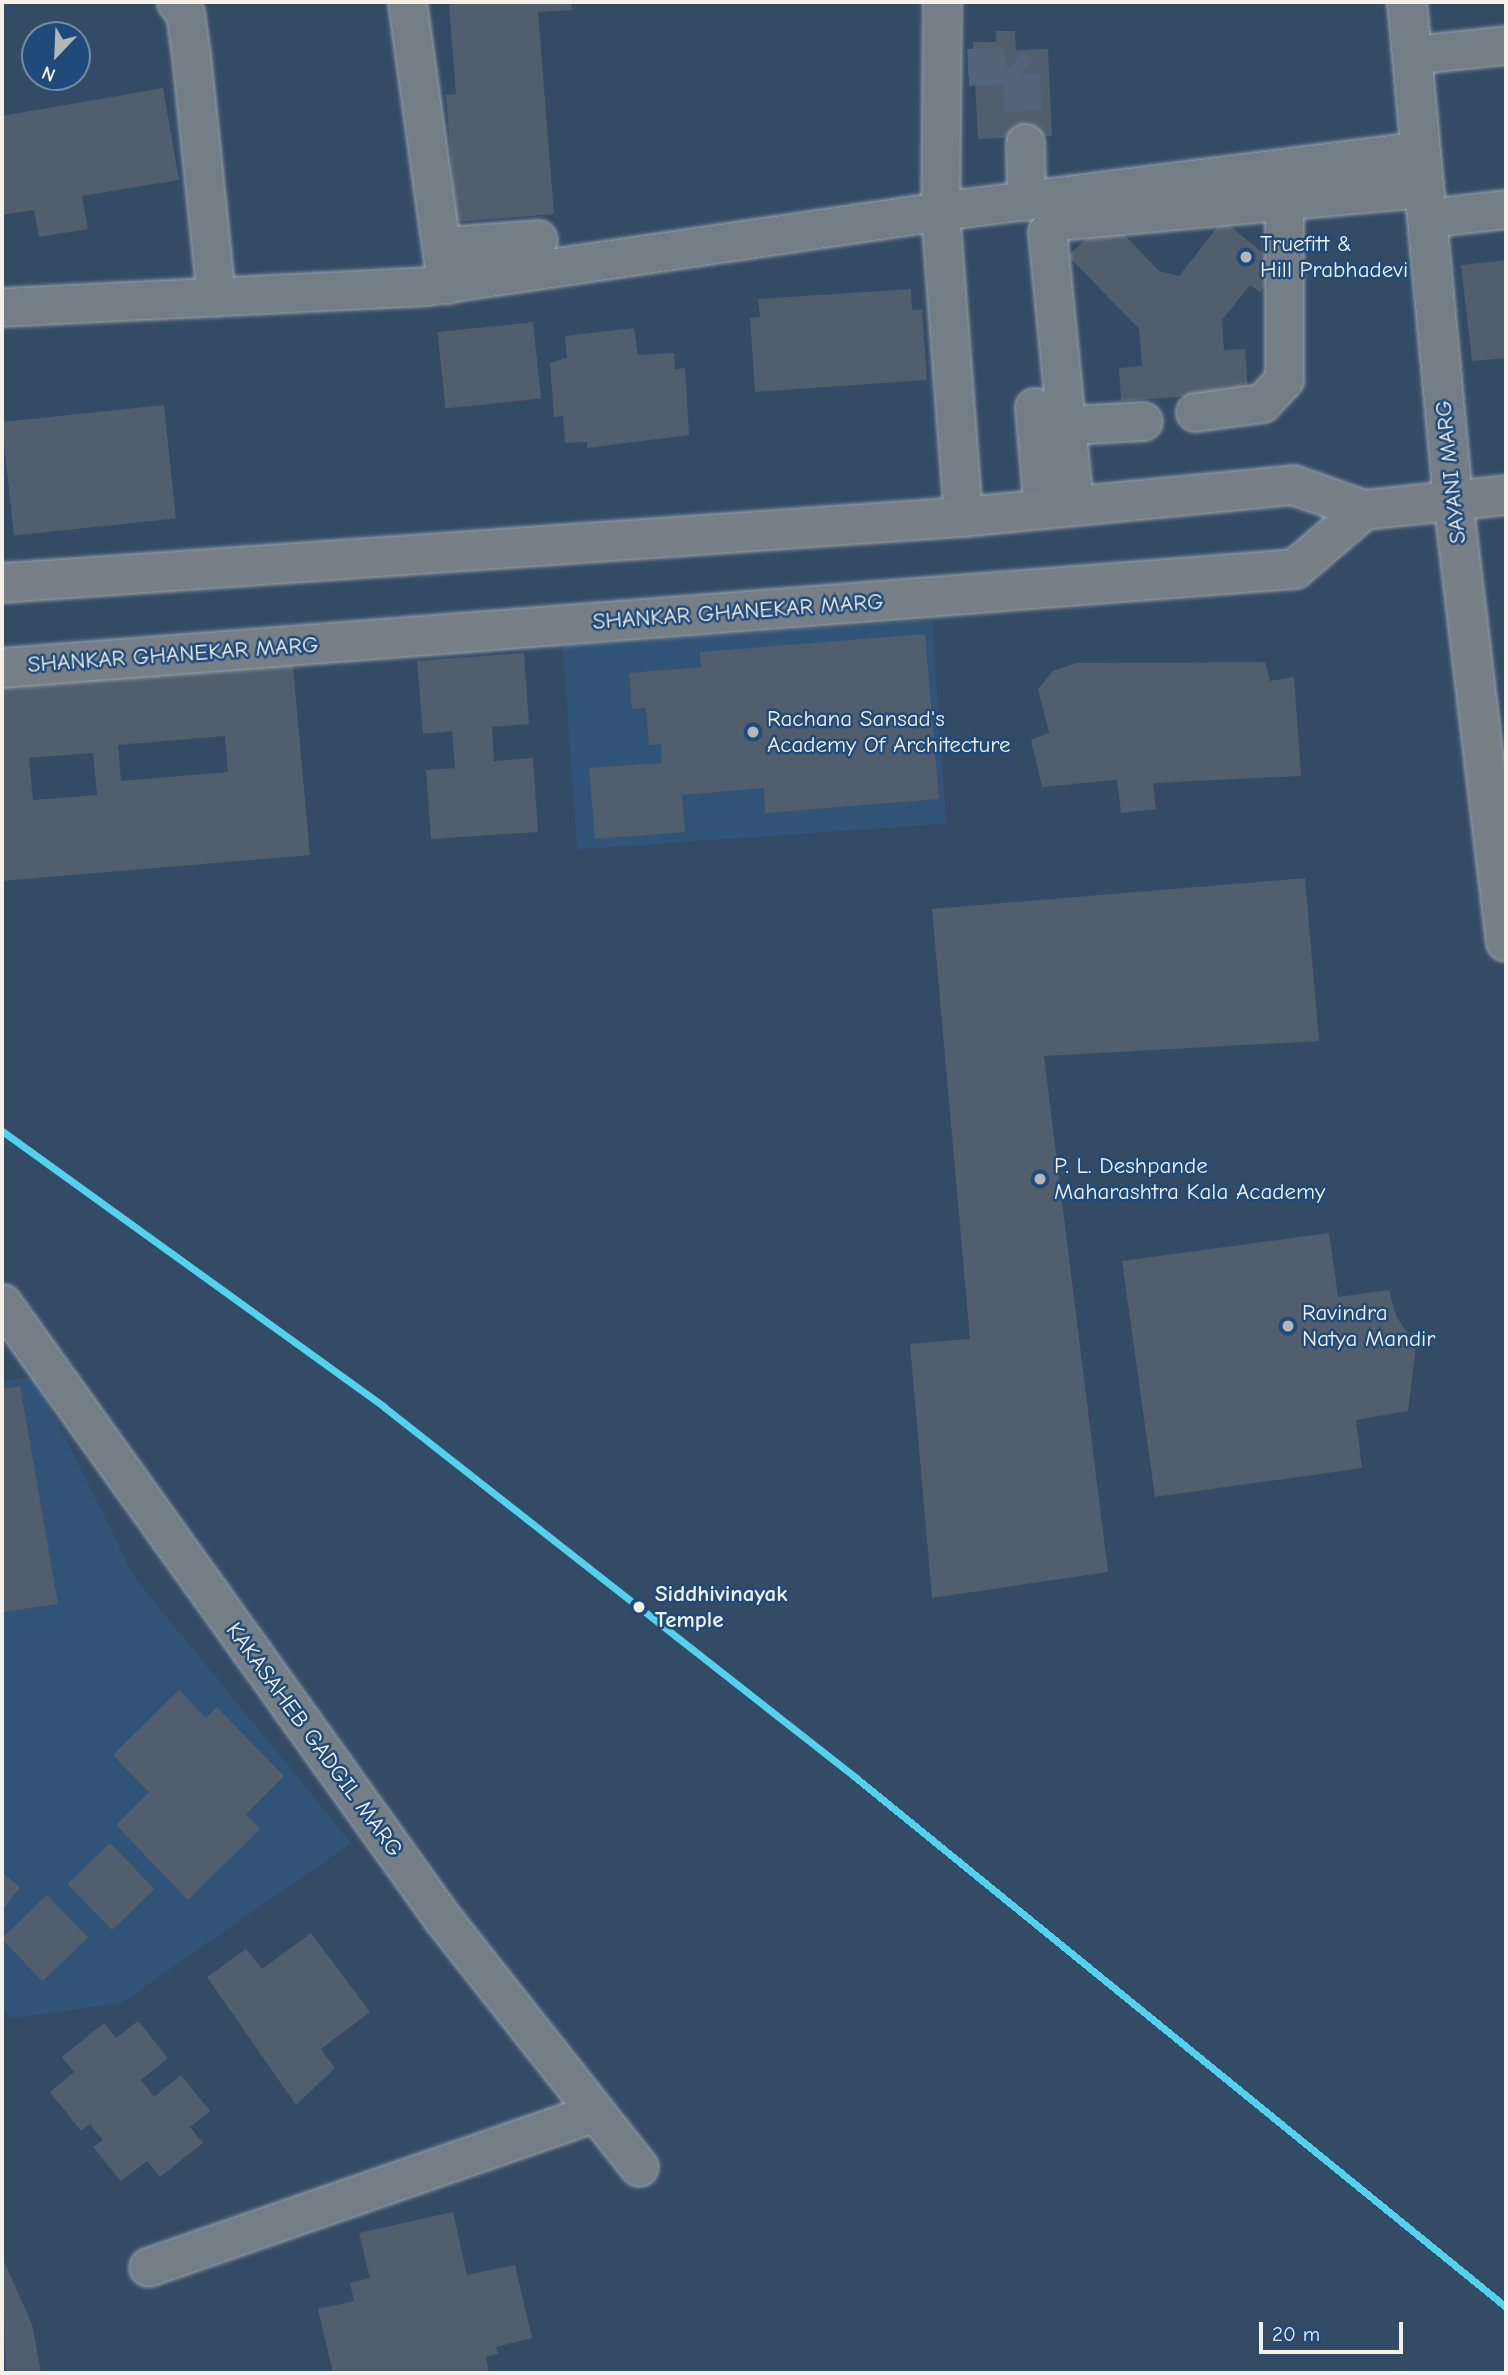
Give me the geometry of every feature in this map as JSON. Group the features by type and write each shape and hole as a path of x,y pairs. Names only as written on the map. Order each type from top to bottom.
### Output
{"main road":[{"name":"SAYANI MARG","path":"1407,2 1417,151 1453,499 1506,942"},
{"path":"2,583 963,517 1293,485 1364,510 1506,495"},
{"name":"SHANKAR GHANEKAR MARG","path":"2,668 1295,569 1364,510"}],"street":[{"path":"176,2 185,13 190,45 216,297"},
{"path":"407,2 446,284"},
{"path":"942,2 953,68 940,211 963,517"},
{"path":"1411,55 1506,45"},
{"path":"1025,143 1026,201"},
{"path":"442,247 539,247 940,211 1417,151"},
{"path":"1195,412 1262,403 1284,379 1284,200"},
{"path":"1058,508 1046,419 1048,232 1059,220 1284,200 1424,203 1506,209"},
{"path":"2,307 446,284 539,247"},
{"path":"1046,419 1143,421"},
{"name":"KAKASAHEB GADGIL MARG","path":"2,1304 443,1919 639,2167"},
{"path":"148,2267 595,2112"}],"shaded area":[{"name":"Rachana Sansad's Academy Of Architecture","path":"932,620 946,824 577,849 563,646"},
{"path":"35,1377 134,1577 351,1843 121,2003 13,2018 2,2011 2,1381"}],"building":[{"path":"464,2 571,2 572,10 538,12 554,214 456,222 446,95 456,94 449,5"},
{"path":"996,31 1015,31 1016,50 1048,49 1052,136 978,139 973,42 996,42"},
{"path":"163,88 179,180 82,196 88,229 39,237 34,210 2,215 2,116"},
{"path":"1108,218 1159,271 1179,276 1223,220 1280,267 1260,292 1250,285 1222,320 1224,350 1245,349 1248,392 1121,401 1119,368 1142,366 1139,329 1068,256"},
{"path":"1506,260 1506,358 1472,361 1461,265"},
{"path":"911,289 912,310 922,309 927,380 755,392 750,318 760,317 758,299"},
{"path":"533,322 541,399 446,409 438,332"},
{"path":"634,328 638,355 674,353 675,369 685,368 689,435 587,448 587,442 565,443 563,416 554,417 550,363 567,358 565,336"},
{"path":"164,405 176,518 14,535 2,422"},
{"name":"Rachana Sansad's Academy Of Architecture","path":"925,634 939,799 765,813 764,788 682,795 685,832 595,839 589,768 662,763 661,744 649,745 646,708 632,709 629,673 701,667 700,652"},
{"path":"524,653 529,724 492,727 494,761 533,758 538,832 431,839 426,770 455,768 452,731 423,734 417,661"},
{"path":"292,656 310,855 2,881 2,681","holes":["225,736 228,772 121,781 118,745","93,753 97,795 33,800 29,758"]},
{"path":"1265,662 1270,681 1294,677 1301,776 1153,783 1156,809 1121,813 1117,780 1042,787 1031,740 1049,733 1038,689 1053,671 1076,663"},
{"path":"1305,878 1319,1041 1044,1056 1108,1572 932,1598 910,1344 970,1339 932,909"},
{"path":"1329,1233 1338,1297 1389,1290 1396,1316 1416,1346 1408,1411 1356,1420 1362,1468 1155,1497 1122,1261"},
{"path":"20,1386 58,1604 2,1612 2,1389"},
{"path":"179,1690 206,1718 217,1707 284,1776 246,1814 260,1829 188,1900 116,1825 149,1792 113,1755"},
{"path":"110,1843 154,1889 112,1930 68,1884"},
{"path":"2,1873 20,1887 2,1911"},
{"path":"47,1895 88,1937 43,1981 2,1938"},
{"path":"311,1933 370,2012 321,2049 335,2068 296,2105 207,1977 246,1949 262,1969"},
{"path":"138,2021 168,2058 141,2080 154,2097 181,2075 210,2111 190,2127 203,2143 160,2177 147,2161 121,2181 93,2147 103,2140 90,2124 81,2131 50,2092 74,2072 62,2057 104,2023 116,2038"},
{"path":"453,2212 467,2275 515,2265 532,2338 496,2347 498,2354 486,2357 489,2373 333,2373 318,2309 354,2301 350,2283 370,2278 359,2233"},
{"path":"2,2257 32,2324 41,2373 6,2373"}],"tunnel":[{"path":"968,67 1011,65 1021,74 1025,143"}],"transit line":[{"path":"2,1131 384,1407 855,1777 1506,2307"}],"place":[{"name":"Truefitt & Hill Prabhadevi","path":"1246,257"},
{"name":"Rachana Sansad's Academy Of Architecture","path":"753,732"},
{"name":"P. L. Deshpande Maharashtra Kala Academy","path":"1040,1179"},
{"name":"Ravindra Natya Mandir","path":"1288,1326"},
{"name":"Siddhivinayak Temple","path":"639,1607"}]}
